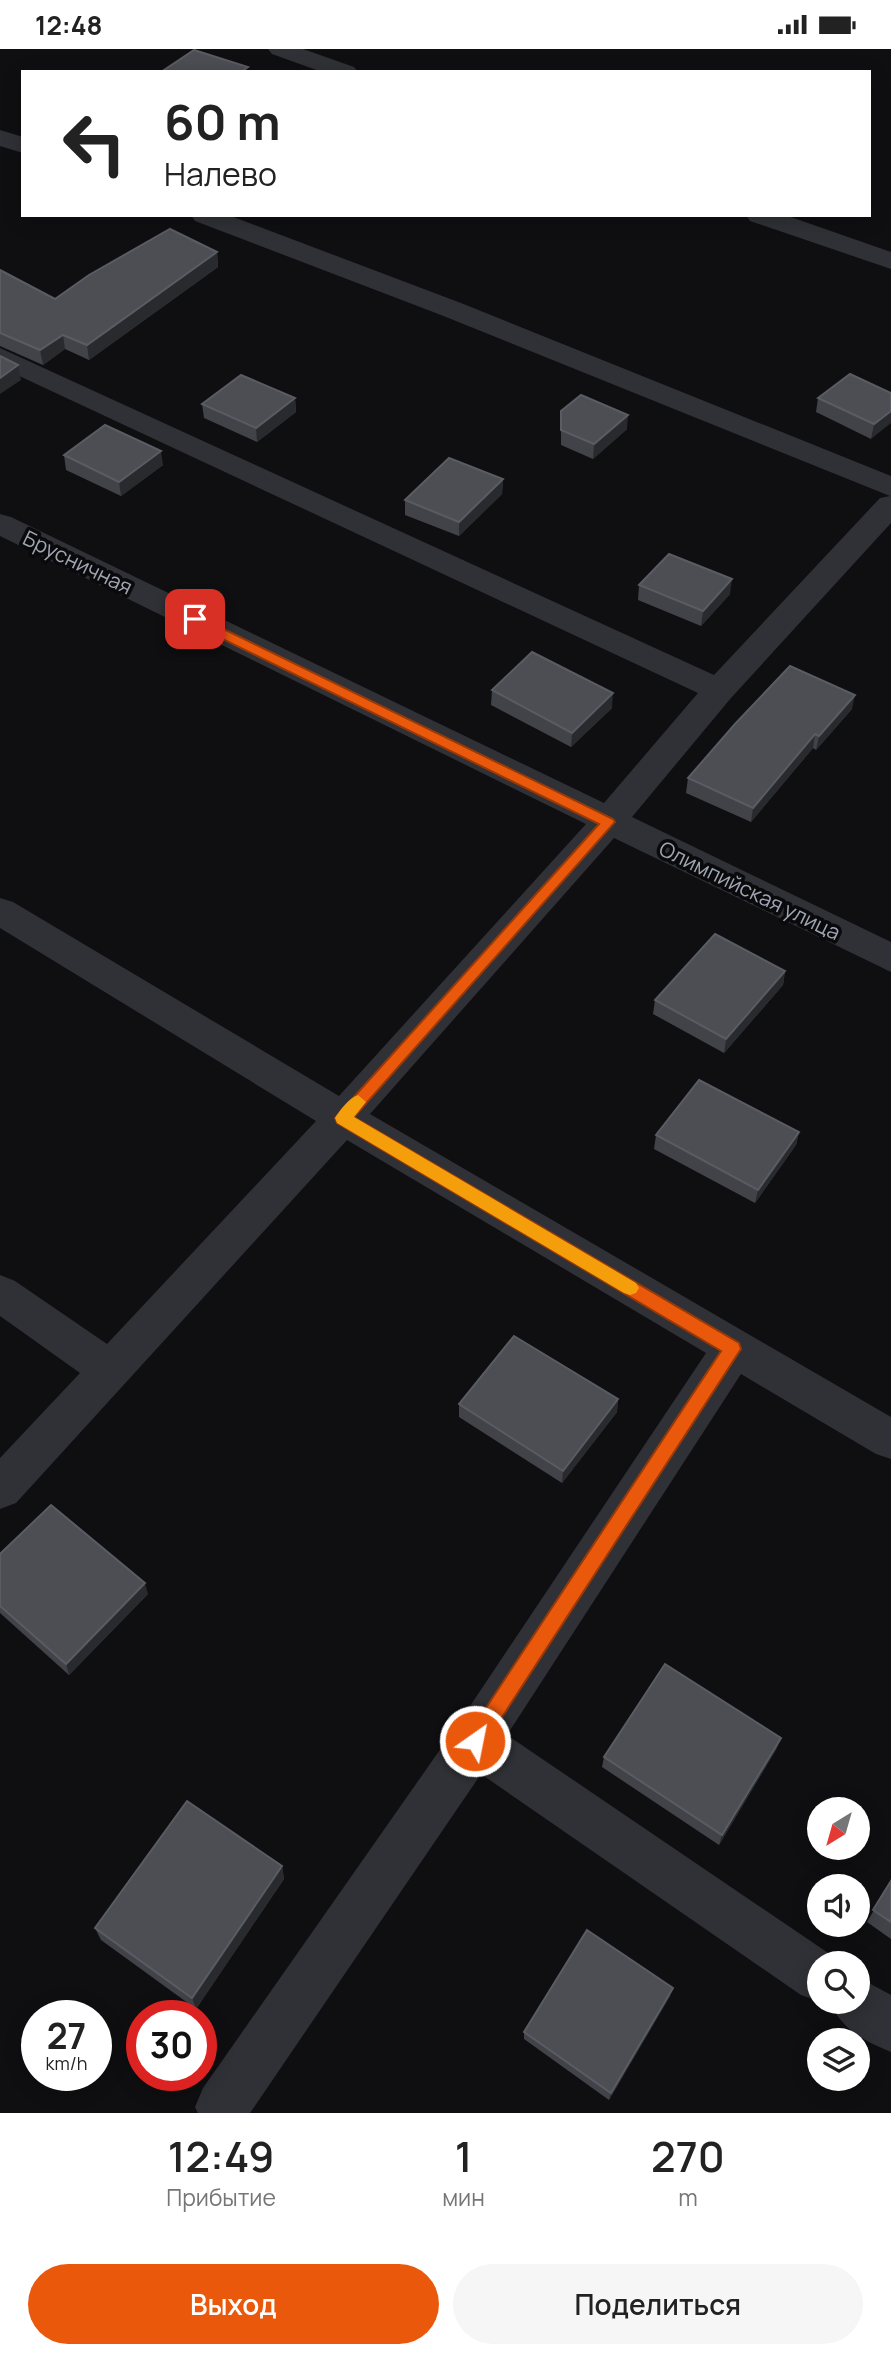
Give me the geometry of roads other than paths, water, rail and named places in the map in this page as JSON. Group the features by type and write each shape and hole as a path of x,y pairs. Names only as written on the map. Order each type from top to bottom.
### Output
{"street":[{"path":"280,49 340,70"},
{"path":"0,137 21,145"},
{"path":"209,217 451,309 891,487"},
{"path":"765,217 891,261"},
{"path":"0,356 719,690"},
{"path":"0,1489 343,1118 608,822 719,690 891,505"},
{"name":"Брусничная","path":"0,524 608,822"},
{"name":"Олимпийская улица","path":"608,822 891,958"},
{"path":"0,911 343,1118 891,1440"},
{"path":"0,1293 110,1370"},
{"path":"222,2107 475,1741 733,1349"},
{"path":"475,1741 807,1969"},
{"path":"870,2012 891,2026"}]}
